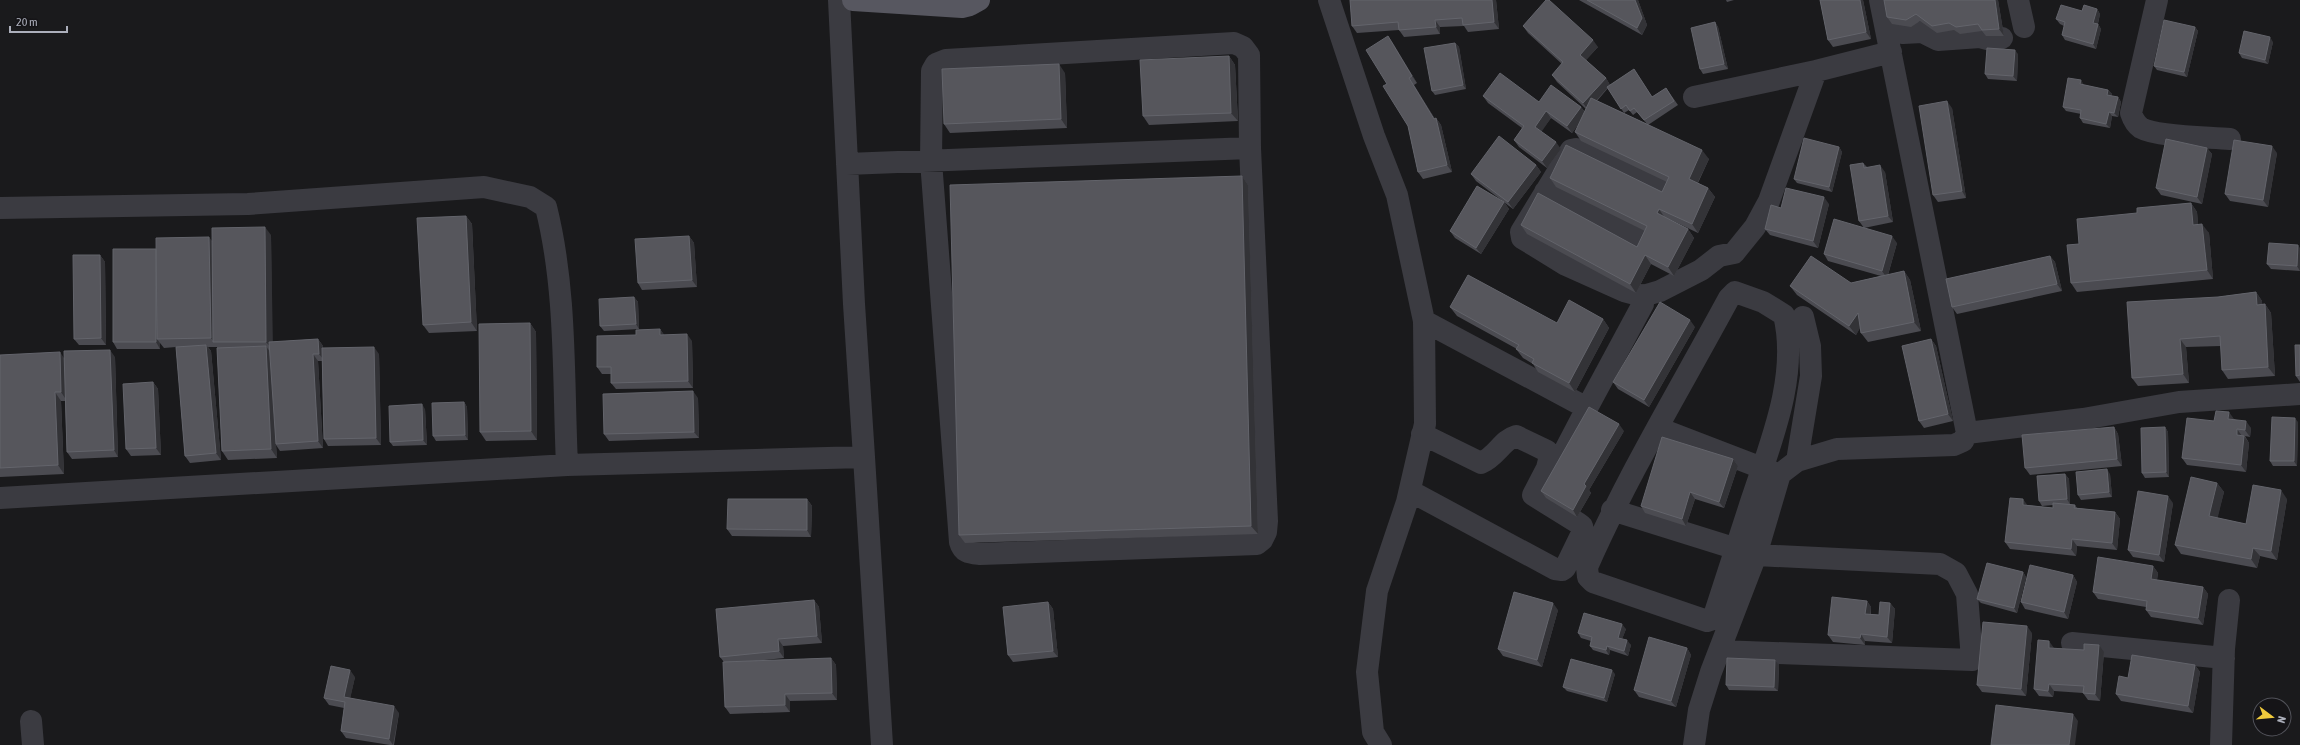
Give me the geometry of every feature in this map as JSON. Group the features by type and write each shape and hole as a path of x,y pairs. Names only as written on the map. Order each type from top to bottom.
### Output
{"main road":[{"path":"853,0 962,7 970,5 978,0"}],"street":[{"path":"840,0 847,164 882,745"},
{"path":"1329,0 1374,136 1397,195 1424,321 1425,424 1410,491 1377,590 1367,672 1373,732 1381,745"},
{"path":"1658,428 1780,468 1837,449 1954,445 1963,441 1966,433 1880,0"},
{"path":"2018,0 2024,27"},
{"path":"2157,0 2131,112 2134,122 2140,128 2155,132 2230,139"},
{"path":"1886,29 1903,33 1922,32 1938,40 1980,37 1995,41 2002,40 2002,38"},
{"path":"1234,43 1243,47 1248,55 1250,148 1267,521 1266,532 1262,540 1257,544 980,554 968,553 962,549 960,542 931,160 932,71 936,64 941,62 1234,43"},
{"path":"1694,97 1816,71 1891,52"},
{"path":"1666,191 1576,149 1571,150 1521,232 1522,238 1566,265 1624,291 1643,296 1660,291 1701,270 1719,256 1734,253 1755,227 1769,201 1816,71"},
{"path":"847,164 1250,148"},
{"path":"0,208 248,204 484,187 530,197 546,207 552,232 562,319 567,466"},
{"path":"1545,192 1642,241"},
{"path":"1735,292 1762,302 1784,315 1788,332 1780,468 1736,550 1713,618 1707,622 1593,582 1588,577 1587,567 1612,510 1729,298 1735,292"},
{"path":"1539,499 1643,304"},
{"path":"1694,745 1699,710 1719,650 1756,555 1780,468 1811,376 1810,346 1803,317"},
{"path":"1424,321 1587,408"},
{"path":"1966,433 2083,419 2179,402 2300,394"},
{"path":"1410,491 1555,569 1562,570 1583,531 1582,526 1533,495 1547,468 1550,456 1547,451 1516,436 1508,438 1495,455 1480,463 1422,434"},
{"path":"0,498 567,466 864,457"},
{"path":"1612,510 1756,555 1940,564 1956,573 1967,594 1972,660 1719,650"},
{"path":"2221,745 2224,658 2230,600"},
{"path":"2072,643 2224,658"},
{"path":"31,721 33,745"}],"building":[{"path":"1350,0 1492,0 1494,22 1463,25 1462,18 1435,20 1436,27 1399,30 1398,22 1352,26"},
{"path":"1546,0 1549,0 1593,40 1580,55 1606,78 1583,103 1552,75 1563,62 1523,26"},
{"path":"1587,0 1635,0 1642,18 1637,28"},
{"path":"1820,0 1860,0 1866,32 1828,40"},
{"path":"1884,0 1995,0 1999,29 1982,30 1978,24 1956,27 1949,23 1932,26 1916,14 1906,20 1887,17"},
{"path":"2061,5 2082,11 2084,5 2097,9 2093,23 2098,24 2093,44 2062,35 2065,22 2056,19"},
{"path":"2164,20 2195,27 2184,72 2154,66"},
{"path":"1715,22 1724,64 1700,69 1691,28"},
{"path":"2244,31 2270,37 2265,60 2239,53"},
{"path":"1388,36 1412,76 1409,78 1434,119 1436,118 1447,165 1418,172 1408,126 1383,86 1387,84 1366,50"},
{"path":"1455,43 1463,85 1432,91 1424,48"},
{"path":"1987,48 2015,50 2013,76 1985,74"},
{"path":"1229,56 1231,113 1143,116 1140,60"},
{"path":"1059,64 1061,119 944,124 942,69"},
{"path":"1634,69 1652,97 1666,88 1674,101 1644,120 1634,108 1630,111 1626,105 1621,109 1607,87"},
{"path":"1500,73 1539,102 1551,85 1581,107 1567,126 1546,111 1535,127 1556,142 1542,161 1514,140 1524,126 1483,96"},
{"path":"2068,78 2081,80 2080,84 2108,90 2107,95 2118,97 2114,113 2109,112 2106,124 2080,118 2081,110 2063,107"},
{"path":"1591,98 1702,150 1689,179 1708,188 1692,224 1659,209 1657,213 1688,229 1668,267 1645,255 1630,284 1521,225 1538,193 1637,247 1647,226 1550,178 1566,145 1662,192 1669,177 1575,132"},
{"path":"1947,101 1962,191 1933,195 1919,106"},
{"path":"1499,136 1536,165 1508,202 1471,174"},
{"path":"1804,138 1839,147 1829,187 1794,179"},
{"path":"2166,139 2207,148 2197,197 2156,188"},
{"path":"2234,140 2272,146 2263,200 2225,194"},
{"path":"1863,163 1864,168 1880,165 1888,216 1859,221 1850,165"},
{"path":"1242,176 1251,526 959,535 950,185"},
{"path":"1477,186 1504,202 1476,248 1450,231"},
{"path":"1786,188 1824,197 1813,241 1765,229 1771,205 1781,208"},
{"path":"2191,203 2193,225 2202,224 2207,270 2071,283 2067,245 2079,244 2077,219 2137,213 2137,208"},
{"path":"466,216 471,322 423,325 417,218"},
{"path":"1834,219 1892,236 1882,271 1824,254"},
{"path":"265,227 266,342 213,342 212,228"},
{"path":"689,236 692,280 638,283 635,239"},
{"path":"209,237 211,338 157,339 156,238"},
{"path":"2269,243 2298,245 2297,266 2267,264"},
{"path":"113,249 156,249 156,342 113,342"},
{"path":"73,255 100,255 101,338 74,339"},
{"path":"1811,256 1851,283 1904,271 1914,322 1861,333 1858,313 1849,326 1790,286"},
{"path":"2050,256 2057,284 1952,307 1946,279"},
{"path":"1468,275 1557,323 1569,300 1603,319 1569,383 1532,363 1534,359 1516,349 1519,345 1450,307"},
{"path":"2256,292 2257,305 2265,304 2268,367 2222,370 2220,336 2180,339 2183,374 2132,378 2127,302 2218,297"},
{"path":"634,297 636,324 600,326 599,299"},
{"path":"1660,302 1690,320 1644,400 1613,382"},
{"path":"530,323 531,431 480,432 479,324"},
{"path":"660,329 660,335 687,334 688,381 611,383 611,367 597,367 597,336 636,335 636,330"},
{"path":"318,339 319,354 313,354 318,441 276,444 269,342"},
{"path":"1931,339 1948,414 1919,421 1902,346"},
{"path":"206,345 216,453 185,456 176,347"},
{"path":"2295,345 2300,345 2300,375 2296,376"},
{"path":"266,346 271,449 222,451 217,348"},
{"path":"374,347 376,438 324,439 322,348"},
{"path":"110,350 114,450 67,452 64,351"},
{"path":"60,352 61,392 55,392 58,465 0,468 0,355"},
{"path":"153,382 156,448 126,449 123,384"},
{"path":"693,391 694,432 604,434 603,394"},
{"path":"464,402 465,435 433,436 432,403"},
{"path":"422,404 423,440 390,442 389,406"},
{"path":"1589,407 1619,424 1584,484 1586,486 1573,510 1541,491"},
{"path":"2216,411 2229,412 2228,419 2246,421 2245,430 2237,429 2237,435 2244,436 2241,465 2182,458 2187,418 2214,421"},
{"path":"2272,417 2295,418 2294,461 2270,461"},
{"path":"2114,427 2117,459 2025,468 2022,435"},
{"path":"2165,427 2166,472 2142,473 2141,428"},
{"path":"1662,437 1733,459 1719,502 1690,492 1682,519 1641,506"},
{"path":"2107,469 2109,492 2078,495 2076,472"},
{"path":"2065,474 2067,499 2039,501 2037,476"},
{"path":"2191,477 2217,483 2209,516 2246,524 2253,485 2281,490 2271,551 2253,548 2251,559 2175,545"},
{"path":"2138,491 2168,496 2159,555 2128,550"},
{"path":"2010,498 2023,499 2023,505 2053,508 2053,503 2075,505 2074,508 2115,512 2112,543 2072,539 2071,549 2005,542"},
{"path":"728,499 807,499 807,530 727,529"},
{"path":"2098,557 2153,566 2151,579 2203,587 2198,618 2146,610 2147,601 2093,592"},
{"path":"1987,563 2023,572 2014,608 1977,599"},
{"path":"2030,565 2073,575 2064,612 2021,602"},
{"path":"1514,592 1553,603 1537,660 1498,649"},
{"path":"1832,597 1867,601 1865,614 1879,615 1880,602 1890,603 1887,637 1861,634 1860,638 1828,635"},
{"path":"814,600 817,636 778,639 779,651 720,657 716,609"},
{"path":"1048,602 1053,651 1008,655 1003,607"},
{"path":"1584,613 1622,624 1618,638 1627,640 1624,651 1607,646 1606,650 1590,646 1592,637 1578,633"},
{"path":"1983,622 2027,626 2021,689 1977,685"},
{"path":"1649,637 1687,648 1671,701 1634,690"},
{"path":"2038,640 2049,641 2049,648 2084,650 2084,644 2099,645 2095,694 2083,693 2084,686 2049,684 2048,691 2034,689"},
{"path":"2132,655 2195,665 2188,706 2116,694 2119,676 2128,678"},
{"path":"831,658 832,693 785,694 785,705 725,707 723,662"},
{"path":"1727,658 1775,660 1774,687 1726,685"},
{"path":"1571,659 1612,670 1604,698 1563,687"},
{"path":"331,666 350,670 344,697 394,706 389,739 341,731 345,702 324,698"},
{"path":"1996,705 2073,714 2069,745 1991,745"}]}
